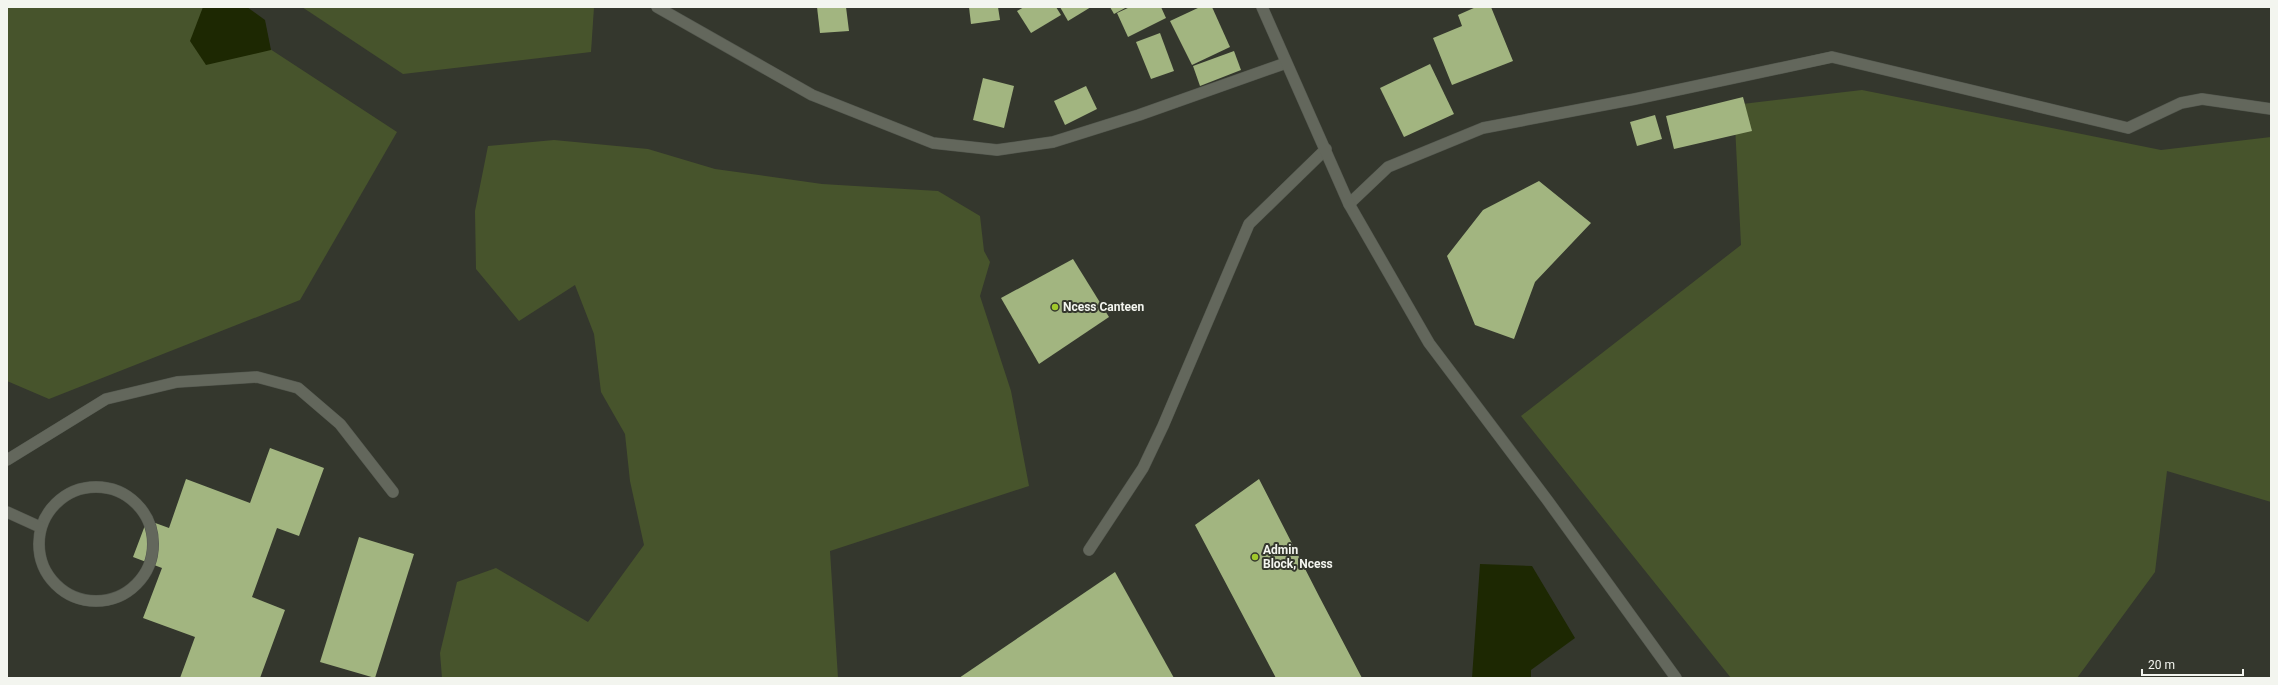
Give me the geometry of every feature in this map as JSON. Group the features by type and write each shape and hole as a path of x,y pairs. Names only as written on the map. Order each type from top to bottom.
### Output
{"main road":[{"path":"657,7 812,95 933,142 997,150 1053,142 1139,115 1286,63"},
{"path":"1262,7 1349,204 1429,343 1548,501 1676,678"},
{"path":"1349,204 1388,167 1483,128 1635,99 1832,57 2128,128 2181,102 2202,99 2271,109"},
{"path":"1089,550 1143,468 1163,426 1249,224 1326,149"},
{"path":"7,460 106,399 176,382 257,377 298,388 334,419 392,492"},
{"path":"83,488 112,489 138,505 152,532 151,562 135,587 109,601 79,600 54,584 39,557 40,527 56,502 63,498 83,488"},
{"path":"7,512 40,527"}],"shaded area":[{"path":"7,7 206,7 397,132 300,300 49,399 7,381"},
{"path":"203,7 247,7 265,20 271,50 206,65 190,41"},
{"path":"302,7 594,7 591,52 403,74"},
{"path":"1862,90 2161,150 2271,137 2271,502 2167,471 2155,572 2077,678 1731,678 1521,416 1741,245 1734,105"},
{"path":"554,140 648,149 715,169 822,184 938,191 980,216 984,251 990,262 980,296 1011,391 1029,486 830,551 838,678 442,678 440,653 457,582 496,568 588,622 644,545 630,481 625,434 601,392 594,334 575,285 519,321 476,269 475,211 488,146"},
{"path":"1480,564 1532,566 1575,638 1531,670 1531,678 1472,678"}],"building":[{"path":"817,7 846,7 849,31 820,33"},
{"path":"969,7 998,7 1000,20 971,24"},
{"path":"1024,7 1056,7 1061,15 1031,33 1017,11"},
{"path":"1060,7 1091,7 1068,21"},
{"path":"1110,7 1127,7 1114,14"},
{"path":"1130,7 1161,7 1166,18 1128,37 1117,13"},
{"path":"1200,7 1212,7 1230,47 1192,65 1170,21"},
{"path":"1476,7 1491,7 1513,61 1452,85 1433,38 1462,26 1458,15"},
{"path":"1160,33 1174,71 1151,79 1136,42"},
{"path":"1234,51 1241,70 1200,86 1193,66"},
{"path":"1430,64 1454,114 1404,137 1380,88"},
{"path":"983,78 1014,86 1004,128 973,120"},
{"path":"1086,86 1097,109 1065,125 1054,101"},
{"path":"1743,97 1752,131 1674,149 1666,116"},
{"path":"1655,115 1662,139 1637,146 1630,122"},
{"path":"1539,181 1591,223 1535,282 1514,339 1475,325 1447,256 1483,210"},
{"name":"Ncess Canteen","path":"1073,259 1109,317 1039,364 1001,298"},
{"path":"270,448 324,468 299,536 277,528 252,597 285,610 260,678 180,678 195,637 143,618 162,568 133,557 147,520 169,528 186,479 250,503"},
{"name":"Admin Block, Ncess","path":"1259,479 1362,678 1276,678 1195,525"},
{"path":"359,537 414,554 375,678 320,662"},
{"path":"1115,572 1174,678 959,678"}],"place":[{"name":"Ncess Canteen","path":"1055,307"},
{"name":"Admin Block, Ncess","path":"1255,557"}]}
